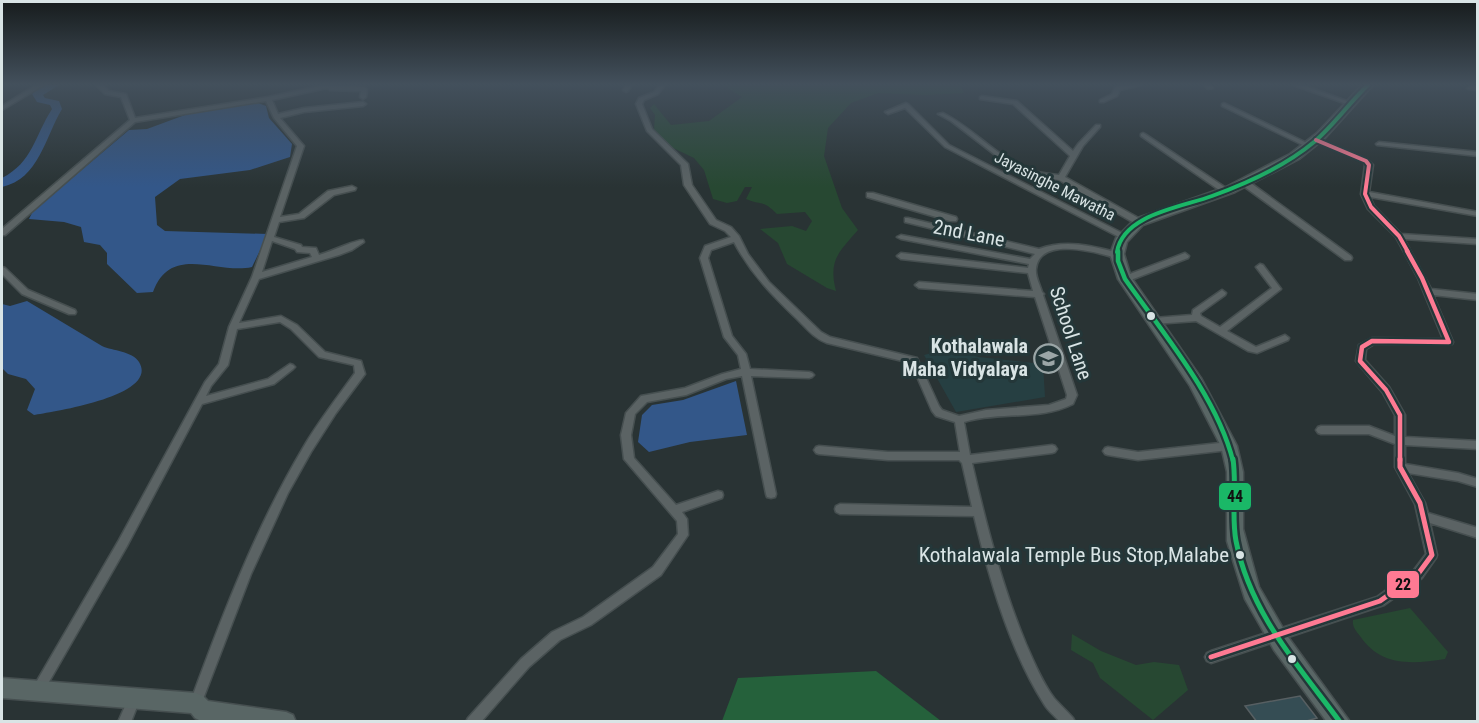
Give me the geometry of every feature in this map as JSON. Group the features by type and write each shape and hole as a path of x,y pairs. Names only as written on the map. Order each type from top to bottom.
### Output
{"main road":[{"path":"1335,119 1313,143 1277,169 1139,222 1122,236 1116,255 1125,279 1214,413 1229,446 1236,466 1238,488 1235,538 1252,593 1277,635 1340,722"},
{"path":"2,688 135,699 199,712 286,722"}],"street":[{"path":"2,233 133,120 141,119"},
{"path":"38,691 123,543 208,384 223,365 233,327 256,278 301,146 278,119"},
{"path":"645,119 649,130 684,164 688,185 713,222 728,229 766,284 818,334 839,344 914,360 935,408 939,413 959,420 964,458 1010,622 1046,699 1057,714 1069,722"},
{"name":"Jayasinghe Mawatha","path":"920,119 947,146 1122,236"},
{"path":"951,119 1009,164 1027,171 1061,178 1139,222"},
{"path":"1033,119 1073,155"},
{"path":"1211,657 1380,601 1418,574 1431,555 1420,503 1400,467 1400,414 1386,390 1360,361 1362,348 1372,341 1449,342 1427,291 1399,236 1371,207 1365,194 1370,165 1366,161 1313,143 1256,119"},
{"path":"1061,178 1073,155 1098,126"},
{"path":"1143,135 1225,190"},
{"path":"1379,144 1478,154"},
{"path":"1245,183 1348,258"},
{"path":"276,220 301,216 331,193 352,188"},
{"path":"1365,194 1478,214"},
{"path":"870,195 952,219"},
{"path":"919,223 924,211"},
{"path":"908,220 1039,252 1056,247 1085,247 1116,255"},
{"path":"1399,236 1478,242"},
{"name":"2nd Lane","path":"901,237 1031,266"},
{"path":"270,238 300,250 313,250 316,257"},
{"path":"736,238 708,248 704,258 718,312 728,336 742,354 771,494"},
{"path":"256,278 316,257 338,252 360,242"},
{"path":"266,249 292,245"},
{"path":"901,256 1031,266 1039,252"},
{"path":"1125,279 1185,256"},
{"name":"School Lane","path":"959,420 973,414 1056,407 1070,401 1072,395 1031,266"},
{"path":"1221,331 1277,288 1260,267"},
{"path":"2,270 25,292 72,312"},
{"path":"919,285 1040,294"},
{"path":"1427,291 1478,297"},
{"path":"1197,318 1196,312 1200,307 1222,293"},
{"path":"1154,321 1197,318 1257,350 1285,338"},
{"path":"199,712 226,620 292,473 337,402 360,374 358,363 322,355 294,327 281,320 233,327"},
{"path":"200,401 271,382 290,367"},
{"path":"472,722 525,663 556,636 587,621 657,571 683,535 682,519 657,488 638,472 628,459 626,435 631,412 644,399 686,391 724,376 746,372 809,375"},
{"path":"1321,430 1370,430 1399,441 1478,445"},
{"path":"1108,451 1138,456 1229,446"},
{"path":"819,450 888,456 964,458 1053,449"},
{"path":"1400,467 1458,477 1478,483"},
{"path":"674,510 718,495"},
{"path":"840,509 979,512"},
{"path":"1422,516 1478,533"},
{"path":"124,722 135,699"}],"shaded area":[{"path":"947,349 979,357 1043,364 1045,397 956,412 924,355"}],"green space":[{"path":"655,119 666,119 671,125 712,119 837,119 828,128 824,156 842,208 858,230 834,264 836,291 787,264 778,243 760,229 792,226 806,231 812,221 805,212 777,214 765,205 746,199 752,187 745,187 737,201 727,203 713,199 704,170 694,158 669,146 654,129"},
{"path":"1410,608 1448,652 1445,659 1409,662 1387,658 1368,646 1354,627 1353,620"},
{"path":"1072,634 1101,651 1136,665 1154,662 1179,665 1188,690 1153,720 1100,678 1093,663 1071,650"},
{"path":"876,671 941,721 722,721 738,678"}],"water":[{"path":"175,119 270,119 292,144 290,157 250,170 180,179 155,197 157,225 165,231 268,234 252,267 183,265 171,269 161,277 153,292 137,293 107,264 107,253 100,245 84,242 81,227 64,222 29,219 33,211 129,130 147,129"},
{"path":"27,301 102,346 136,358 141,374 134,384 120,393 81,406 34,415 27,410 35,389 26,379 8,374 2,368 2,304 10,306"},
{"path":"736,381 747,435 690,442 649,452 638,442 642,415 652,405 683,400"}],"building":[{"path":"1300,696 1317,718 1303,722 1257,722 1245,706"}],"waterway":[{"path":"2,183 26,168 37,151 51,119"}],"transit line":[{"name":"44","path":"1336,119 1314,142 1295,157 1274,169 1230,190 1139,222 1125,235 1117,254 1120,270 1125,279 1196,382 1229,446 1236,483 1234,529 1252,593 1281,644 1340,722"},
{"name":"22","path":"1211,657 1380,601 1418,574 1432,555 1420,503 1400,467 1400,415 1386,390 1360,361 1362,347 1372,341 1449,342 1422,278 1399,236 1371,207 1365,194 1369,165 1366,161 1316,140"}],"place":[{"name":"Kothalawala Maha Vidyalaya","path":"1049,358"},
{"name":"Kothalawala Temple Bus Stop,Malabe","path":"1240,555"}]}
